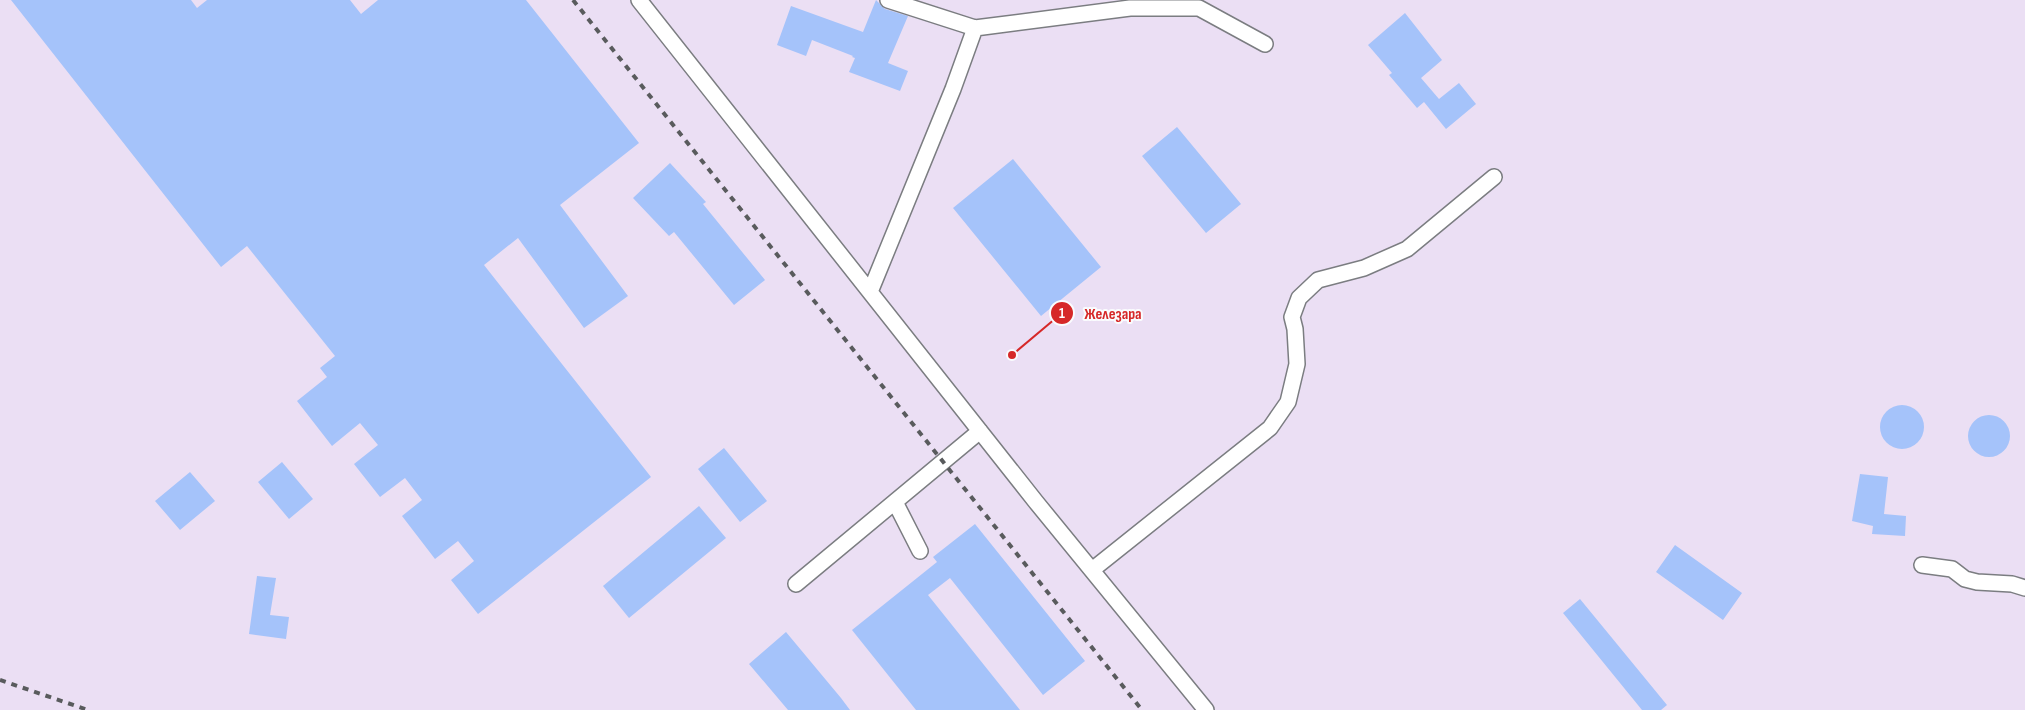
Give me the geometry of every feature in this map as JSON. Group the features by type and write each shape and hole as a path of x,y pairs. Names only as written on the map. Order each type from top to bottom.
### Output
{"lane":[{"path":"639,0 980,431 1206,710"},
{"path":"888,0 975,28 1130,8 1199,8 1265,44"},
{"path":"870,292 953,89 975,28"},
{"path":"1092,570 1270,428 1288,402 1297,364 1295,329 1292,317 1299,298 1318,280 1364,268 1407,249 1494,177"},
{"path":"796,584 980,431"},
{"path":"895,502 920,551"},
{"path":"1922,565 1952,569 1966,579 1977,582 2012,584 2025,588"}],"shaded area":[{"path":"0,0 2025,0 2025,710 0,710"}],"building":[{"path":"11,0 191,0 197,8 207,0 350,0 361,14 378,0 526,0 639,143 560,205 628,296 584,328 518,238 484,265 651,477 478,614 451,580 474,561 458,541 435,559 402,516 422,500 405,478 380,497 354,464 378,445 360,423 332,446 297,401 327,377 320,368 335,356 247,246 221,267"},
{"path":"876,0 885,9 908,16 888,63 908,71 900,91 849,72 855,58 853,56 812,40 806,56 777,45 791,6 863,32"},
{"path":"1405,13 1442,60 1421,78 1439,99 1459,83 1476,104 1446,129 1424,102 1417,108 1389,75 1392,73 1368,45"},
{"path":"1177,127 1241,204 1206,233 1142,156"},
{"path":"1013,159 1101,267 1041,316 953,208"},
{"path":"670,163 706,202 703,204 765,280 734,305 674,232 669,236 633,198"},
{"path":"1906,405 1918,411 1923,418 1923,436 1918,443 1911,448 1898,449 1890,446 1883,439 1880,423 1883,415 1890,408"},
{"path":"1989,415 2004,421 2010,436 2004,451 1989,457 1974,451 1968,436 1974,421"},
{"path":"724,448 767,501 740,522 698,469"},
{"path":"282,462 313,499 289,519 258,482"},
{"path":"190,472 215,501 180,530 155,501"},
{"path":"1860,474 1888,477 1884,514 1906,516 1905,536 1872,534 1873,526 1852,521"},
{"path":"699,506 726,538 629,618 603,586"},
{"path":"975,524 1085,661 1043,695 950,578 928,595 1020,710 916,710 852,630 937,562 933,557"},
{"path":"1675,545 1742,593 1723,620 1656,572"},
{"path":"257,576 276,578 270,615 289,617 286,639 249,634"},
{"path":"1580,599 1667,705 1661,710 1642,710 1563,613"},
{"path":"786,632 850,710 788,710 749,664"}],"railway":[{"path":"573,0 1142,710"},
{"path":"0,680 88,710"}],"place":[{"name":"Железара","path":"1012,355"}]}
